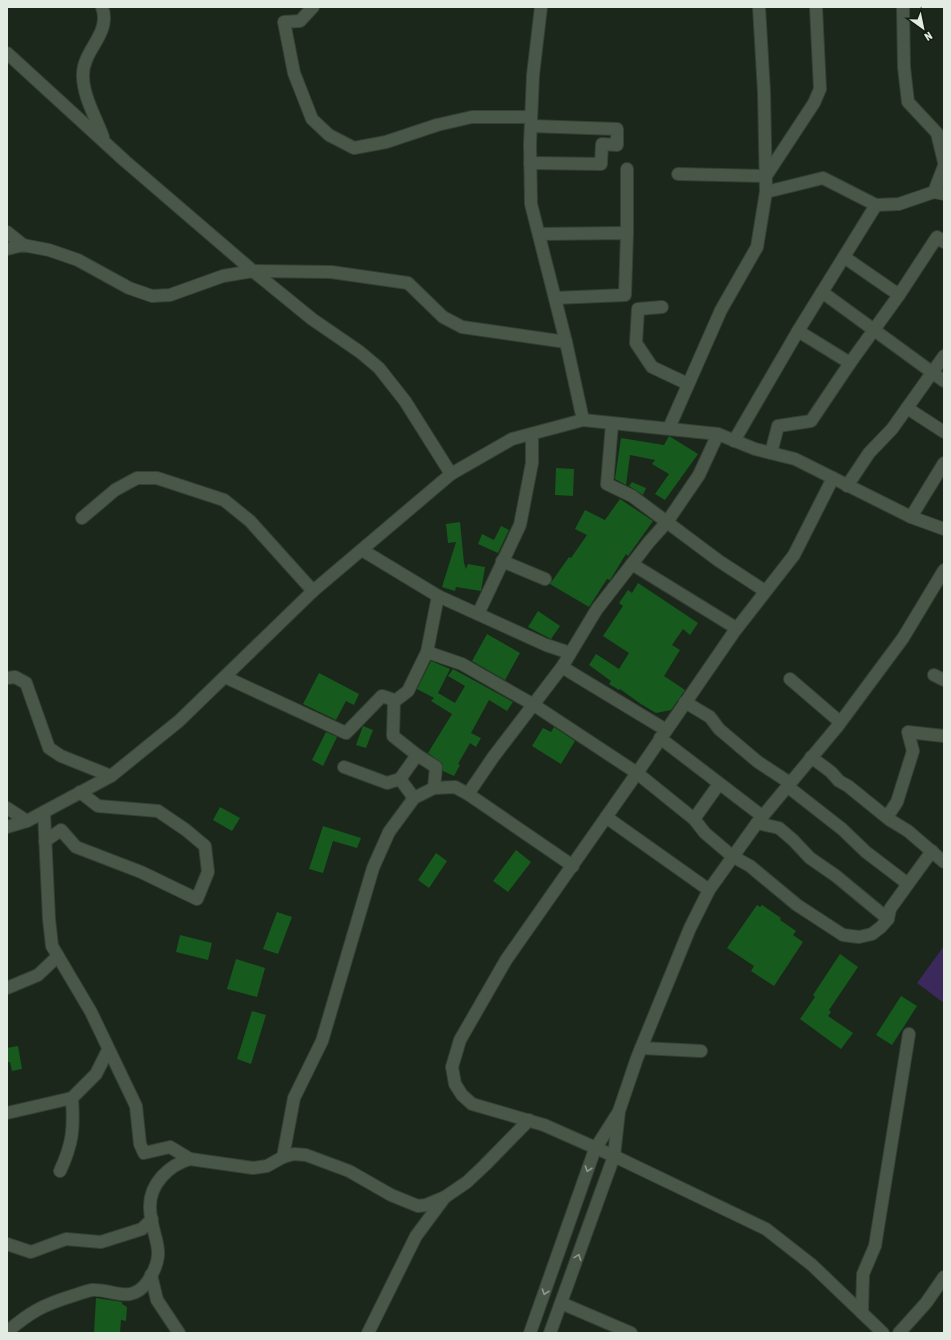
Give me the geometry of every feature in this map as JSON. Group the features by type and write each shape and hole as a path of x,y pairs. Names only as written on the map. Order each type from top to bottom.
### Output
{"street":[{"path":"102,7 105,24 87,59 83,75 85,90 104,140"},
{"path":"313,7 300,21 284,22 294,73 312,119 329,135 354,148 386,142 437,125 472,118 617,129 617,145 602,144 601,164 530,163"},
{"path":"541,7 533,75 530,163 531,204 566,342 583,420"},
{"path":"669,428 721,310 757,247 766,192 764,92 759,7"},
{"path":"766,176 814,103 820,89 816,7"},
{"path":"902,7 904,67 908,102 937,133 944,162"},
{"path":"7,53 104,140 125,161 253,271 312,319 360,352 379,368 405,401 451,474"},
{"path":"766,192 823,178 876,205 899,204 939,193 944,166"},
{"path":"555,298 625,296 627,170"},
{"path":"678,174 766,176"},
{"path":"734,441 822,292 876,205"},
{"path":"7,232 23,245"},
{"path":"539,234 627,233"},
{"path":"771,453 778,426 811,421 873,330 899,295 937,237 944,242"},
{"path":"7,248 23,245 49,250 78,260 129,288 152,296 170,295 223,276 253,271 331,272 408,282 443,317 462,327 566,342"},
{"path":"844,257 899,295"},
{"path":"822,292 944,381"},
{"path":"662,307 638,309 636,342 652,367 688,384"},
{"path":"798,332 850,363"},
{"path":"847,486 869,453 892,430 944,356"},
{"path":"907,408 944,432"},
{"path":"7,827 27,821 111,776 179,721 313,591 451,474 512,439 583,420 718,434 754,449 795,459 911,517 944,529"},
{"path":"612,424 607,484 632,496 720,561 765,591"},
{"path":"478,614 520,525 532,463 532,434"},
{"path":"468,794 562,667 597,609 667,522 699,475 718,434"},
{"path":"911,517 944,463"},
{"path":"82,518 115,490 137,478 157,478 165,480 224,500 250,520 313,591"},
{"path":"833,478 794,555 736,628 573,866 506,960 460,1040 452,1067 454,1084 462,1095 472,1104 529,1120 614,1156 766,1229 812,1265 862,1313 876,1330"},
{"path":"362,550 438,596 546,645 570,653"},
{"path":"502,561 545,580"},
{"path":"632,564 736,628"},
{"path":"550,1333 614,1156 619,1111 641,1048 690,928 709,890 732,856 840,722 903,638 944,570"},
{"path":"434,788 436,767 417,755 393,736 395,701 408,691 427,652 438,596"},
{"path":"427,652 462,664 534,705 637,773 694,819 705,833 732,856 750,866 803,910 843,935 859,936 872,934 888,919 890,909 932,851"},
{"path":"562,667 663,734 760,820 779,828 799,845 810,858 836,876 888,919"},
{"path":"7,678 15,677 26,683 49,748 61,756 111,776"},
{"path":"225,677 346,733 382,696 395,701"},
{"path":"790,680 840,722"},
{"path":"685,702 710,717 719,729 758,762 842,829 866,852 908,884"},
{"path":"887,817 897,802 913,751 908,732 944,736"},
{"path":"344,767 387,783 400,779 417,755"},
{"path":"812,757 839,781 848,786 887,817 908,830 944,862"},
{"path":"400,779 414,798"},
{"path":"694,819 719,784"},
{"path":"283,1157 294,1098 322,1041 373,868 389,832 414,798 434,788 455,787 468,794 573,866"},
{"path":"45,841 61,830 76,847 141,872 197,899 208,872 205,846 186,830 158,811 98,806 80,792"},
{"path":"7,808 27,821"},
{"path":"44,812 52,946 91,1012 136,1106 140,1144 144,1153 170,1147 190,1159"},
{"path":"606,817 709,890"},
{"path":"7,988 38,975 58,956"},
{"path":"862,1313 863,1274 875,1246 909,1034"},
{"path":"641,1048 701,1051"},
{"path":"7,1113 72,1098 96,1074 108,1050"},
{"path":"60,1171 70,1151 74,1124 72,1098"},
{"path":"530,1333 595,1149 619,1111"},
{"path":"7,1332 27,1315 48,1303 93,1290 117,1295 134,1293 147,1282 156,1266 158,1244 150,1208 153,1189 163,1175 177,1162 190,1159 253,1168 267,1166 283,1157 294,1154 306,1155 349,1171 391,1195 418,1206 426,1205 445,1197 467,1182 529,1120"},
{"path":"368,1333 416,1236 445,1197"},
{"path":"7,1244 31,1252 66,1240 101,1242 142,1229 152,1219"},
{"path":"151,1275 157,1300 179,1333"},
{"path":"899,1333 926,1303 944,1277"},
{"path":"561,1303 631,1333"}],"shaded area":[{"path":"944,946 944,1003 917,983"}],"building":[{"path":"669,436 698,454 665,500 655,494 669,474 652,464 655,460 630,455 626,485 615,479 621,438 664,445"},
{"path":"556,468 574,469 573,496 555,495"},
{"path":"632,482 646,488 643,495 629,486"},
{"path":"620,499 653,521 628,556 626,554 610,580 607,579 589,607 550,584 587,535 575,529 585,510 605,520"},
{"path":"460,522 464,563 466,569 468,564 485,567 481,591 456,587 455,591 442,587 456,542 448,543 446,524"},
{"path":"501,526 509,530 498,553 478,544 482,534 494,540"},
{"path":"638,583 698,623 690,635 683,629 672,645 680,650 664,676 685,690 671,710 656,713 620,689 619,690 609,684 611,681 589,665 596,654 619,669 629,653 603,636 623,606 619,603 628,590 632,593"},
{"path":"538,611 560,626 551,639 528,627"},
{"path":"487,634 520,653 505,680 472,661"},
{"path":"431,661 450,669 438,693 455,703 465,686 448,676 453,669 513,702 507,711 489,700 471,733 481,738 476,747 470,743 458,764 460,765 454,776 443,771 442,763 428,753 452,714 431,701 434,698 417,689"},
{"path":"319,673 359,694 354,705 346,701 336,720 303,704"},
{"path":"363,726 373,730 366,748 356,745"},
{"path":"554,727 575,741 561,764 532,746 543,728 551,732"},
{"path":"326,732 337,737 323,766 312,760"},
{"path":"220,807 240,818 232,831 213,820"},
{"path":"323,826 361,838 357,848 333,841 323,873 309,869"},
{"path":"516,850 531,862 508,892 493,881"},
{"path":"436,853 447,861 429,888 418,880"},
{"path":"757,905 760,907 762,905 781,918 780,920 796,931 793,935 803,942 774,986 751,971 754,966 727,948"},
{"path":"277,912 292,917 278,954 263,949"},
{"path":"180,935 212,943 208,960 176,952"},
{"path":"840,954 858,967 829,1010 831,1012 828,1016 853,1033 841,1049 800,1019 815,997 813,995"},
{"path":"236,959 265,968 257,997 227,989"},
{"path":"901,996 917,1006 892,1045 876,1035"},
{"path":"252,1011 266,1015 251,1064 237,1059"},
{"path":"18,1046 22,1069 12,1071 10,1062 7,1062 7,1048"},
{"path":"96,1298 122,1302 122,1304 127,1307 126,1321 121,1320 120,1333 94,1333"}]}
